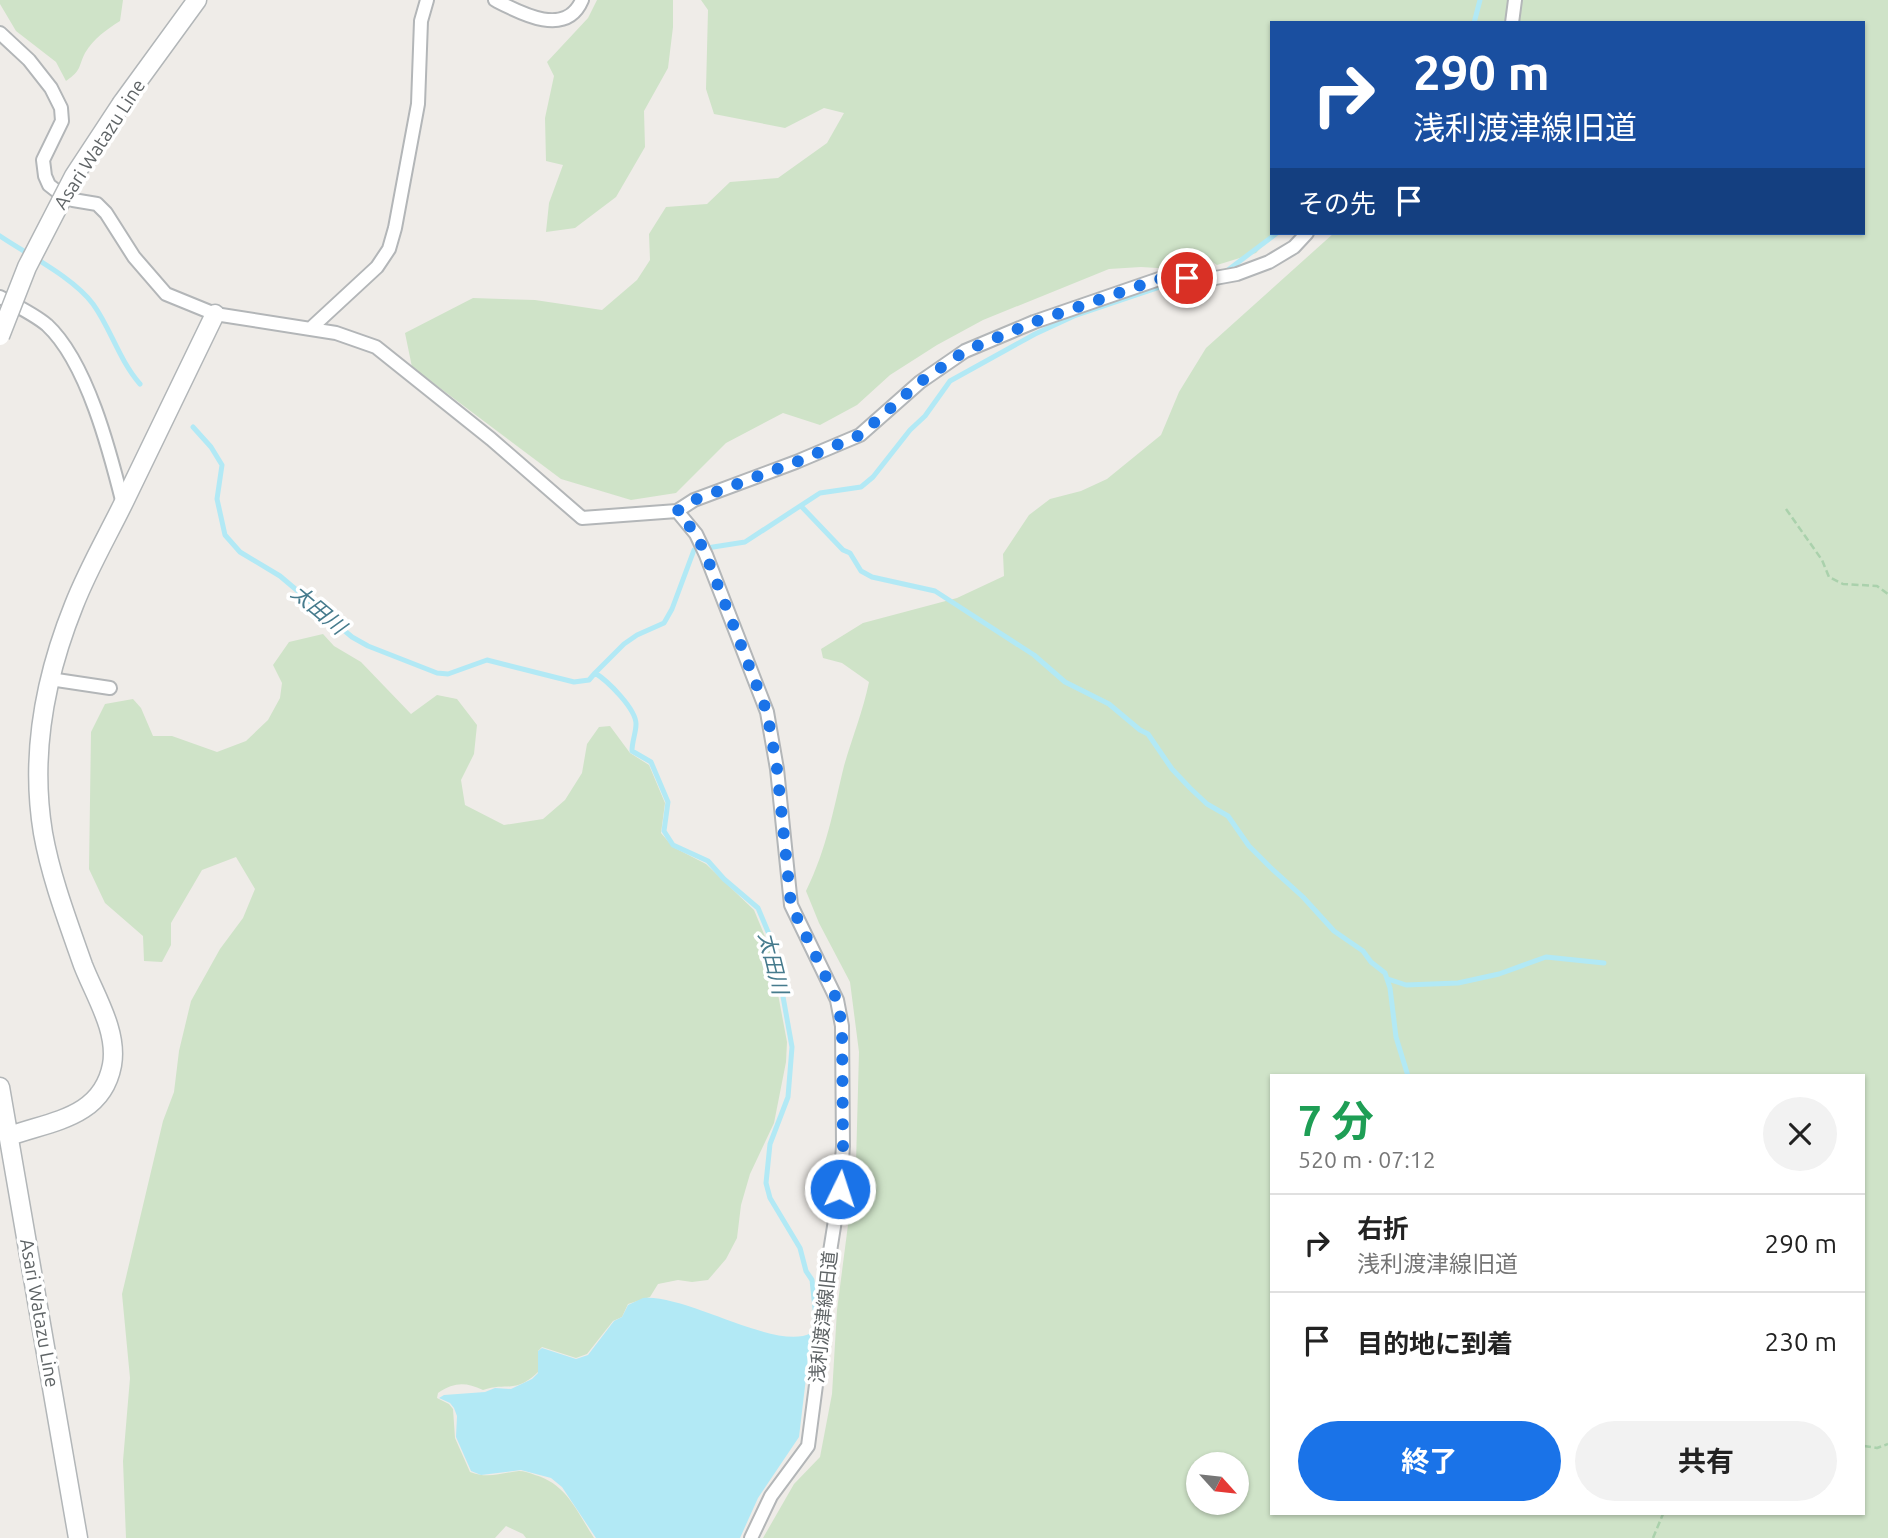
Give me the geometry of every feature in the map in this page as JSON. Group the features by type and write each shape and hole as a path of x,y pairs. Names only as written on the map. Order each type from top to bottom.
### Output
{"main road":[{"name":"Asari Watazu Line","path":"0,335 27,267 74,176 122,103 197,0"},
{"path":"10,1136 74,1116 93,1102 109,1077 112,1063 109,1027 95,997 64,911 43,834 38,783 39,736 55,655 75,602 215,314"},
{"name":"Asari Watazu Line","path":"0,1087 78,1538"}],"street":[{"path":"310,329 377,267 389,248 418,104 421,21 427,0"},
{"path":"495,0 527,16 548,20 566,17 578,10 582,0"},
{"path":"1512,21 1515,0"},
{"path":"0,33 29,60 51,88 61,108 62,121 43,160 49,185 73,200 97,204 106,213 134,257 166,293 215,314 336,333 376,347 491,439 582,518 677,511 694,500 860,435 920,382 965,351 1034,322 1159,279 1215,278 1237,274 1269,262 1294,247 1305,235"},
{"path":"0,297 47,325 73,359 108,443 123,504"},
{"name":"浅利渡津線旧道","path":"677,511 696,534 706,555 767,712 777,769 791,905 837,1000 842,1026 841,1179 828,1264 822,1339 808,1446 771,1496 751,1538"},
{"path":"50,679 110,688"}],"path":[{"path":"1786,509 1822,560 1829,577 1843,584 1877,586 1888,594"},
{"path":"1865,1446 1888,1444"},
{"path":"1653,1538 1662,1515"}],"green space":[{"path":"0,0 123,0 120,21 92,43 77,71 66,81 56,62 16,31"},
{"path":"597,0 673,0 668,68 644,111 645,147 616,197 575,228 546,232 549,203 563,165 546,161 545,118 554,76 547,62 588,18"},
{"path":"701,0 1888,0 1888,1538 763,1538 794,1484 820,1457 832,1394 837,1310 856,1163 859,1052 850,982 819,923 806,891 824,844 869,682 842,663 823,658 821,649 863,623 957,598 1004,576 1003,554 1029,515 1050,499 1081,491 1107,479 1161,435 1179,392 1206,348 1332,235 1865,235 1865,21 1270,21 1270,235 1272,235 1256,253 1217,265 1195,250 1173,269 1109,269 983,320 890,375 857,405 820,425 783,413 726,443 676,493 631,500 561,479 412,367 405,333 473,298 535,300 602,310 637,280 650,260 649,234 666,207 707,204 730,182 778,178 827,143 844,113 824,108 785,128 714,114 706,89 708,10"},
{"path":"323,634 334,646 361,662 411,714 437,695 457,699 477,725 474,754 461,780 465,805 504,825 543,819 565,800 582,773 587,744 599,727 610,726 630,753 649,765 665,803 661,833 673,847 706,864 754,910 769,946 787,1042 786,1062 774,1123 750,1174 741,1205 737,1238 726,1259 708,1280 678,1280 658,1284 650,1297 628,1304 622,1317 613,1321 587,1354 576,1358 542,1347 538,1351 538,1372 523,1383 483,1390 460,1384 438,1393 437,1398 453,1409 455,1438 470,1472 489,1475 521,1471 546,1479 570,1500 594,1538 526,1538 506,1526 495,1538 126,1538 123,1461 130,1378 122,1294 163,1121 174,1092 179,1051 191,1001 220,949 243,918 255,889 236,857 202,870 171,923 171,945 162,962 144,961 143,936 105,903 89,869 91,732 105,704 133,699 141,708 153,736 172,736 217,752 246,741 268,720 280,698 282,683 273,665 289,642"}],"water":[{"path":"643,1298 683,1304 755,1329 796,1337 811,1333 813,1312 818,1314 818,1332 814,1334 808,1361 799,1437 758,1498 740,1538 596,1538 562,1487 551,1478 521,1470 481,1475 471,1471 456,1437 457,1416 454,1408 439,1398 444,1395 485,1392 495,1388 511,1389 532,1379 538,1373 538,1351 542,1348 576,1359 588,1355 614,1321 622,1317 628,1305"}],"waterway":[{"path":"1475,21 1480,0"},
{"path":"1224,273 1274,235"},
{"name":"太田川","path":"0,236 62,276 84,294 93,304 126,365 140,384"},
{"path":"595,673 624,644 664,623 694,550 745,542 820,493 861,487 873,477 910,430 925,416 950,381 1035,334 1074,316 1163,286 1203,287 1213,281"},
{"name":"太田川","path":"193,427 211,447 222,465 217,499 225,535 240,552 280,576 352,637 437,673 448,674 487,660 574,682 589,680 595,673 626,703 636,724 632,751 651,762 668,802 664,831 673,845 708,861 724,879 758,908 774,946 792,1047 788,1097 770,1144 766,1183 770,1198 800,1248 806,1271 812,1280 816,1318"},
{"path":"801,506 843,550 850,553 861,571 872,577 935,591 1034,655 1065,682 1109,704 1148,734 1172,769 1190,788 1207,804 1228,816 1249,846 1303,897 1334,931 1363,951 1371,962 1385,973 1390,988 1396,1037 1407,1074"},
{"path":"1388,979 1406,985 1458,983 1499,974 1546,957 1604,963"}],"route":[{"path":"840,1189 843,1146 842,1026 837,1000 791,905 777,769 767,712 706,555 696,534 677,511 694,500 860,435 920,382 965,351 1034,322 1159,279 1187,278"}]}
